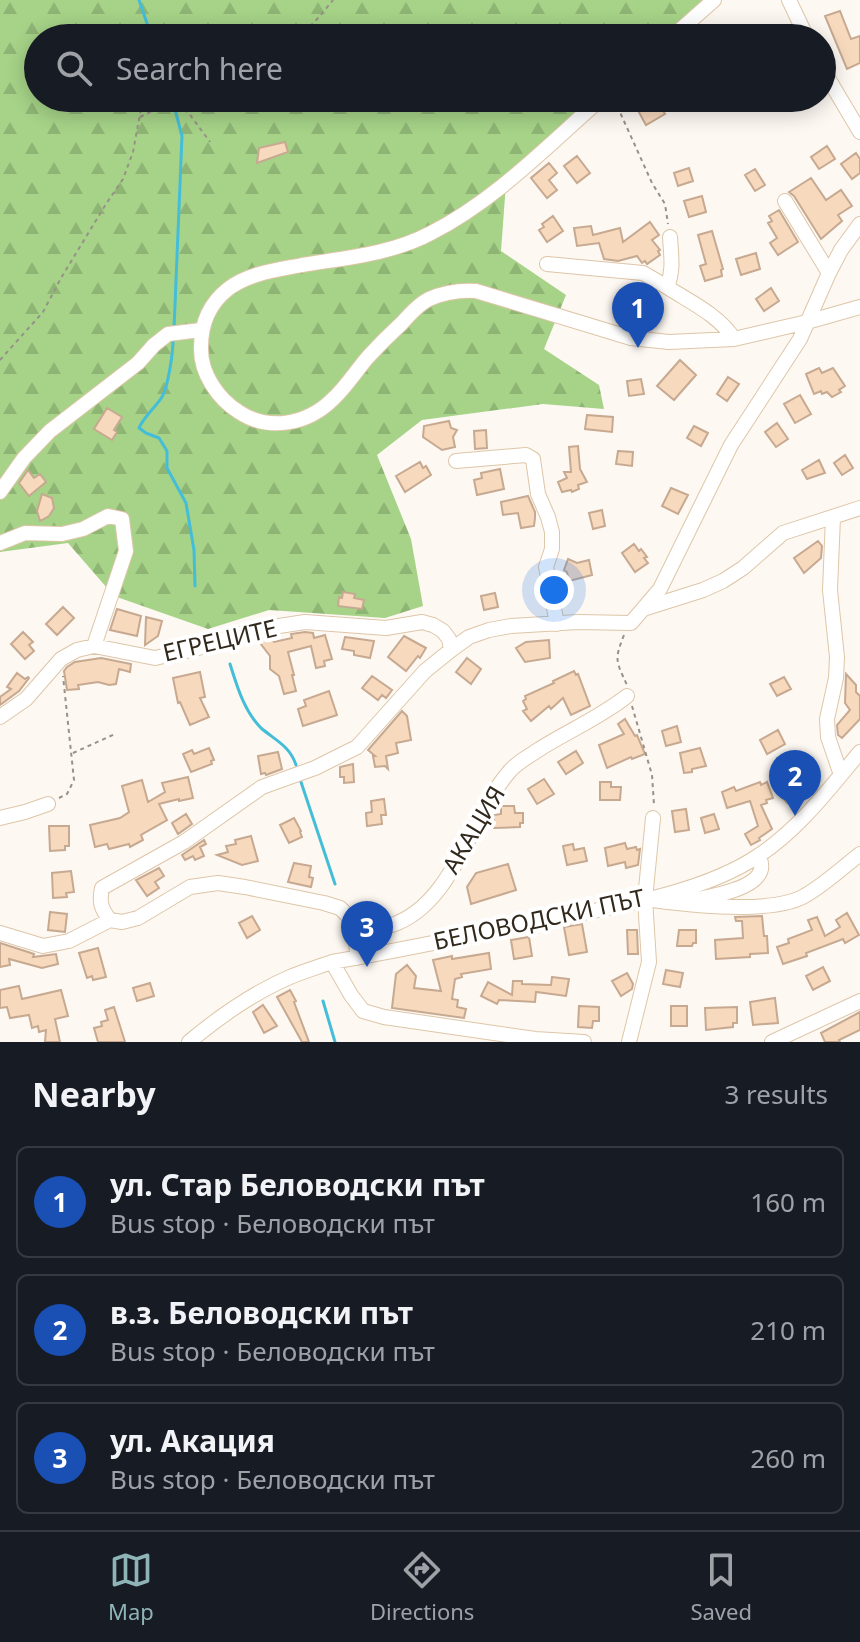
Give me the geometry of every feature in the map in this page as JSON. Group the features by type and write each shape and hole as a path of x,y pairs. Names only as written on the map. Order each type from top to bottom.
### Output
{"street":[{"path":"687,24 714,0"},
{"path":"789,0 800,24"},
{"path":"836,92 860,132"},
{"path":"586,112 506,183 429,235 379,252 278,269 250,277 228,289 209,309 201,330 201,355 208,379 220,397 250,420 274,424 295,422 315,413 333,399 369,356 426,300 455,290 476,291 631,338 669,342 734,339 860,307"},
{"path":"785,201 829,273"},
{"path":"110,920 99,899 102,888 184,842 262,787 315,768 357,747 425,671 469,637 511,626 631,623 660,589 731,445 800,339 841,250 860,224"},
{"path":"667,287 672,264 670,237"},
{"path":"547,264 643,273 718,320 734,339"},
{"path":"0,492 24,458 50,431 138,363 154,345 174,333 201,330"},
{"path":"456,461 526,455 533,459 538,494 552,532 552,549 546,567 557,624"},
{"path":"645,608 723,581 783,533 860,508"},
{"path":"0,543 25,533 62,534 83,529 108,516 122,519 126,551 94,646 77,650 61,659 26,699 0,717"},
{"path":"833,517 830,590 837,657 827,719 828,737 841,775"},
{"name":"ЕГРЕЦИТЕ","path":"94,646 155,658 253,630 305,622 386,628 422,622 443,631 449,639 451,650"},
{"name":"АКАЦИЯ","path":"356,931 392,925 424,906 456,864 486,807 509,772 565,732 627,696"},
{"name":"БЕЛОВОДСКИ ПЪТ","path":"189,1042 254,995 292,976 332,962 645,899 715,879 759,855 786,835 860,752"},
{"path":"0,818 48,804"},
{"path":"629,1042 649,962 645,899 653,818"},
{"path":"645,899 712,907 773,905 803,897 860,854"},
{"path":"680,904 741,888 756,878 762,868 759,855"},
{"path":"0,933 43,946 69,941 110,920 122,922 138,918 190,887 218,883 340,908 350,918 356,931 357,958"},
{"path":"332,962 363,1011 384,1017 535,1039 584,1042"},
{"path":"772,1042 860,1001"}],"path":[{"path":"312,24 333,0"},
{"path":"0,360 43,312 68,265 123,179 133,152 140,112"},
{"path":"139,118 151,112"},
{"path":"188,112 210,142"},
{"path":"620,112 652,183 665,204 670,237"},
{"path":"631,623 616,655 652,775 653,818"},
{"path":"48,804 67,794 74,780 61,659"},
{"path":"71,754 115,734"}],"green space":[{"path":"0,0 714,0 687,24 24,24 24,112 586,112 506,183 501,251 566,295 544,349 599,385 604,409 543,404 422,420 377,455 411,539 423,606 385,618 269,610 208,629 114,596 68,543 0,552"}],"building":[{"path":"840,11 851,39 860,36 860,63 847,69 836,42 836,24 828,24 825,16"},
{"path":"639,112 664,112 665,114 646,125"},
{"path":"285,142 288,152 257,163 259,148"},
{"path":"827,146 835,159 819,169 811,157"},
{"path":"856,153 860,159 860,173 852,179 841,164"},
{"path":"577,156 590,173 577,183 564,166"},
{"path":"549,163 557,173 549,180 557,190 547,198 531,178"},
{"path":"689,168 693,181 678,186 674,173"},
{"path":"755,169 765,185 755,191 745,175"},
{"path":"811,178 826,200 841,190 852,206 838,215 842,221 821,239 789,192"},
{"path":"702,196 706,212 689,217 684,201"},
{"path":"779,210 798,242 778,255 770,243 777,238 768,223 772,221 769,216"},
{"path":"553,216 563,231 547,242 539,230"},
{"path":"650,222 659,235 652,240 660,255 647,264 637,256 618,261 604,259 599,243 577,246 574,228 591,226 593,235 620,228 623,242"},
{"path":"712,231 723,269 722,276 705,281 700,266 706,264 698,235"},
{"path":"756,253 760,269 741,275 736,259"},
{"path":"771,288 779,301 764,311 756,299"},
{"path":"680,360 696,375 674,400 657,386"},
{"path":"819,368 822,373 833,368 845,386 839,390 841,392 832,397 821,391 814,394 806,374"},
{"path":"728,377 739,384 727,401 717,394"},
{"path":"641,379 644,394 629,396 627,381"},
{"path":"800,395 811,414 795,423 784,404"},
{"path":"107,408 122,417 112,440 94,429"},
{"path":"587,415 613,417 612,432 585,429"},
{"path":"449,421 451,428 457,430 453,437 455,447 442,450 423,437 424,426"},
{"path":"777,423 788,439 776,447 765,432"},
{"path":"694,426 708,433 701,446 687,438"},
{"path":"486,430 487,448 475,449 474,431"},
{"path":"578,446 580,469 587,482 578,485 579,489 572,492 562,492 558,482 567,478 564,472 571,472 569,447"},
{"path":"618,451 633,452 632,466 616,464"},
{"path":"845,455 853,468 842,475 834,463"},
{"path":"819,460 825,473 807,479 802,470"},
{"path":"420,462 431,475 405,492 396,476"},
{"path":"500,469 504,489 477,495 474,480 482,478 481,473"},
{"path":"28,470 34,478 40,474 46,482 29,496 19,483"},
{"path":"671,488 688,495 678,514 662,506"},
{"path":"42,494 52,498 54,508 49,516 40,521 37,511"},
{"path":"528,496 535,512 534,526 521,528 518,513 503,515 501,502"},
{"path":"602,510 605,526 593,529 589,513"},
{"path":"818,541 822,546 821,558 804,573 794,558"},
{"path":"634,544 647,557 644,558 648,563 635,572 622,553"},
{"path":"568,559 577,563 589,560 592,575 569,581 564,570"},
{"path":"343,592 355,594 354,598 364,600 362,609 338,606"},
{"path":"495,593 498,607 484,610 481,596"},
{"path":"63,607 74,618 57,635 46,624"},
{"path":"117,609 141,616 137,636 110,630"},
{"path":"146,617 162,621 158,636 145,645"},
{"path":"23,632 33,642 29,645 34,651 25,659 11,644"},
{"path":"305,632 313,633 314,638 325,635 332,659 324,661 325,666 316,668 311,646 288,652 296,691 284,694 279,676 270,669 270,656 257,639 270,637 274,642"},
{"path":"404,636 426,648 406,671 388,657"},
{"path":"345,637 374,641 370,658 342,649"},
{"path":"549,640 550,658 525,662 516,648 526,642"},
{"path":"101,658 131,664 130,672 119,669 116,684 98,682 67,690 64,671 67,667 75,662"},
{"path":"467,658 481,669 471,684 456,672"},
{"path":"574,671 590,706 571,715 563,698 531,721 523,711 527,709 523,701 525,696"},
{"path":"200,672 205,697 200,698 209,717 190,725 178,703 173,678"},
{"path":"17,673 25,679 29,678 19,691 0,705 0,697 11,689 7,687"},
{"path":"846,674 856,685 860,696 860,719 842,738 838,735 837,725 850,710 845,703"},
{"path":"372,676 392,690 386,698 382,695 378,700 362,688"},
{"path":"784,677 791,689 777,696 770,684"},
{"path":"329,691 337,715 303,726 298,709 306,706 304,700"},
{"path":"402,711 407,716 411,740 396,743 398,753 386,756 388,769 385,766 375,767 375,756 368,750"},
{"path":"625,719 637,735 645,754 607,768 599,745 624,734 618,724"},
{"path":"677,726 681,742 666,746 662,731"},
{"path":"778,730 785,744 767,754 760,740"},
{"path":"209,748 214,760 212,764 191,772 183,754 192,750 194,754"},
{"path":"700,748 706,766 684,773 680,753"},
{"path":"576,751 583,763 566,774 558,762"},
{"path":"278,752 282,769 261,774 258,756"},
{"path":"353,764 354,782 344,783 344,777 340,777 340,767"},
{"path":"797,767 810,779 788,803 775,791"},
{"path":"188,777 193,798 159,804 167,820 141,835 143,840 130,847 129,844 109,849 107,844 95,847 90,825 120,818 129,812 122,786 142,780 148,802 165,792 162,783"},
{"path":"544,779 554,794 537,804 528,789"},
{"path":"600,782 611,782 611,787 621,787 620,800 600,800"},
{"path":"760,782 761,785 767,782 773,798 761,805 772,829 751,845 745,834 758,826 750,801 727,808 722,792 734,787 736,791"},
{"path":"384,799 386,815 381,815 382,824 367,826 366,813 372,812 371,801"},
{"path":"501,806 514,806 515,813 523,813 520,827 494,828 494,815 501,814"},
{"path":"686,809 689,830 675,832 672,811"},
{"path":"186,814 192,824 178,834 172,823"},
{"path":"714,814 719,829 705,833 701,818"},
{"path":"294,818 302,837 289,843 280,825"},
{"path":"49,826 69,826 69,846 65,846 65,850 50,851"},
{"path":"251,836 258,861 242,865 217,855 228,852 226,846 236,844 235,840"},
{"path":"204,840 206,844 200,847 204,856 185,860 182,855"},
{"path":"625,843 627,849 640,849 638,865 626,868 625,862 608,866 605,848"},
{"path":"573,844 574,850 584,848 587,861 567,865 563,846"},
{"path":"294,863 311,866 311,887 288,882"},
{"path":"508,864 516,890 471,904 467,887 476,873"},
{"path":"159,868 164,876 155,882 159,888 147,896 136,880"},
{"path":"71,871 74,892 66,893 67,897 53,898 52,873"},
{"path":"50,912 67,914 65,932 48,930"},
{"path":"847,913 859,935 845,943 843,939 783,964 777,947 812,930 808,920 817,917 825,936 840,927 836,920"},
{"path":"252,916 260,930 247,938 239,923"},
{"path":"762,916 768,953 716,959 715,940 743,938 742,921 736,921 735,917"},
{"path":"582,924 587,952 569,955 564,927"},
{"path":"627,930 637,930 638,954 628,954"},
{"path":"679,930 696,930 696,943 677,946"},
{"path":"529,937 532,956 514,959 511,940"},
{"path":"0,943 34,954 33,957 56,954 58,964 42,968 9,959 10,965 0,967"},
{"path":"98,948 106,977 93,980 92,976 87,978 79,953"},
{"path":"489,953 491,969 461,974 462,977 455,979 452,999 458,1000 457,1007 466,1009 464,1018 392,1008 396,974 407,965 416,976 414,988 441,991 433,960"},
{"path":"823,967 830,981 813,990 806,976"},
{"path":"666,970 683,973 680,987 663,984"},
{"path":"627,973 633,984 632,989 621,996 612,981"},
{"path":"552,977 569,979 566,996 536,992 535,1002 499,1000 497,1004 481,996 488,982 512,995 513,981 551,985"},
{"path":"150,983 154,996 137,1001 133,988"},
{"path":"19,986 22,999 61,990 68,1016 55,1019 60,1042 45,1042 46,1030 39,1032 38,1026 32,1028 29,1015 10,1018 7,1007 0,1008 0,990"},
{"path":"290,990 309,1042 302,1042 277,997"},
{"path":"775,998 778,1023 753,1025 750,1002"},
{"path":"263,1005 277,1026 264,1033 253,1012"},
{"path":"579,1006 599,1007 599,1021 593,1021 592,1028 578,1027"},
{"path":"671,1006 687,1006 687,1026 671,1026"},
{"path":"114,1007 125,1042 98,1042 94,1028 108,1020 105,1010"},
{"path":"737,1007 737,1023 733,1023 733,1027 706,1030 705,1008"},
{"path":"860,1012 860,1030 840,1042 825,1042 821,1033"}],"waterway":[{"path":"139,0 147,24"},
{"path":"174,329 182,136 176,112"},
{"path":"173,340 164,392 139,428 159,438 167,451 167,468 186,503 194,550 195,586"},
{"path":"230,664 250,714 261,728 286,748 296,765"},
{"path":"301,782 335,884"},
{"path":"323,1001 335,1042"}],"place":[{"name":"ул. Стар Беловодски път","path":"638,348"},
{"name":"в.з. Беловодски път","path":"795,816"},
{"name":"ул. Акация","path":"367,967"}]}
